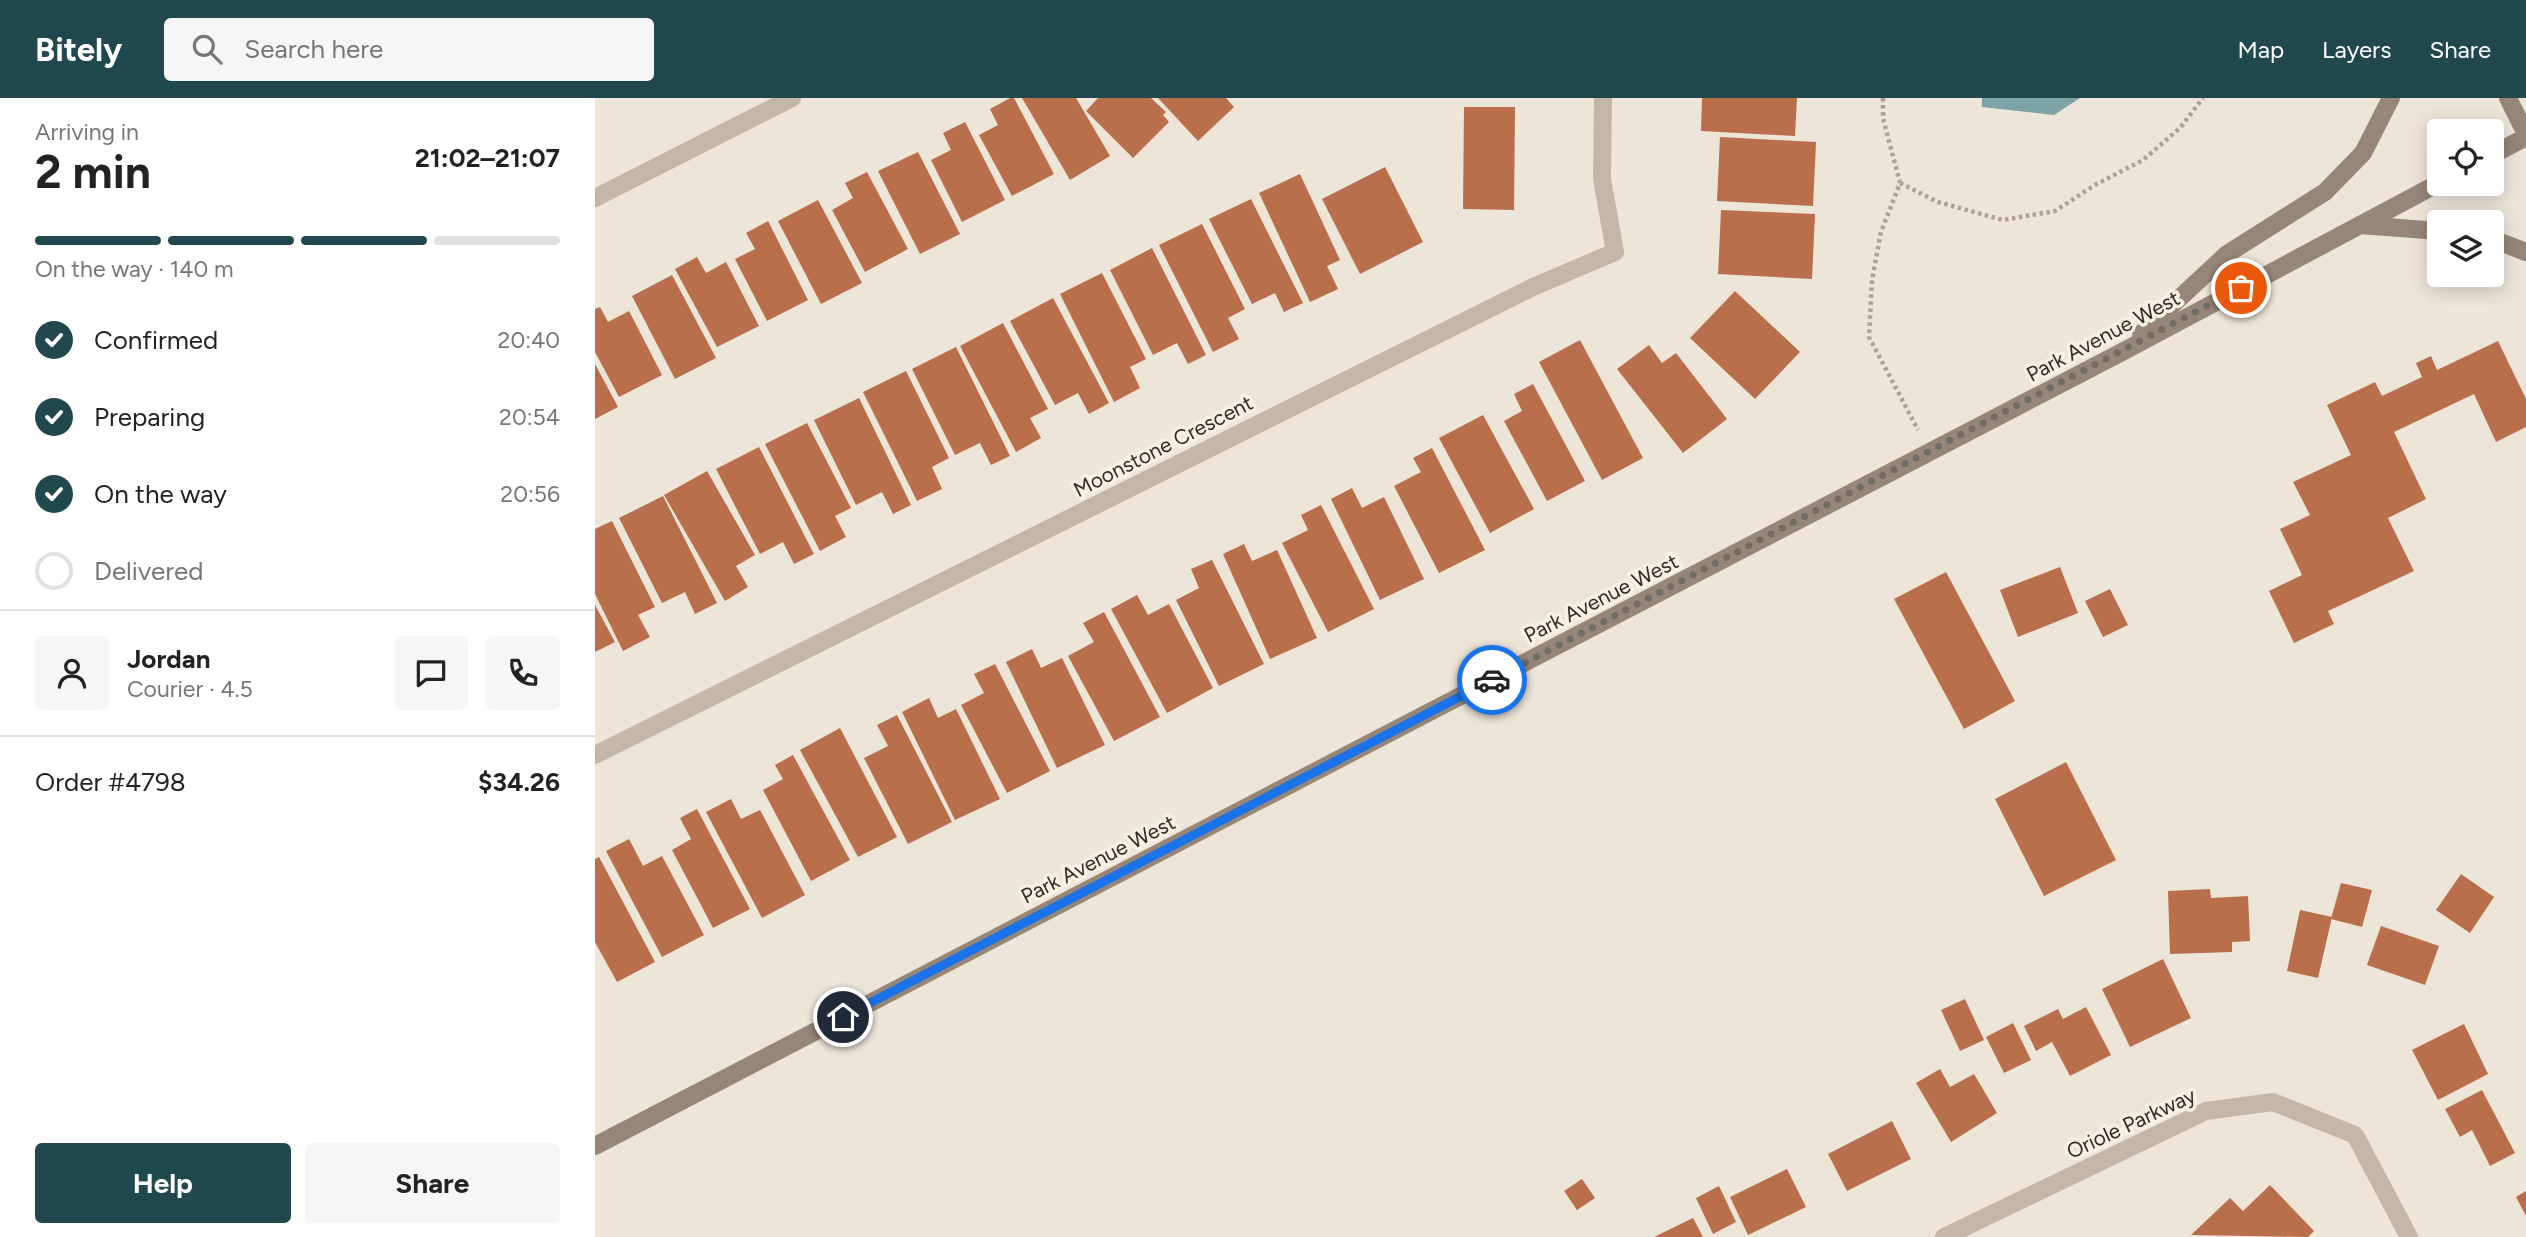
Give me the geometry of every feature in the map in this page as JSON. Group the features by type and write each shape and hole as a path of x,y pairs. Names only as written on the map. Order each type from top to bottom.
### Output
{"main road":[{"path":"2122,352 2227,254 2325,192 2364,153 2391,98"},
{"path":"2504,148 2526,135 2508,98"},
{"name":"Park Avenue West","path":"595,1146 2122,352 2427,189"},
{"path":"2360,225 2427,230"},
{"path":"2504,244 2526,252"}],"street":[{"path":"595,198 793,98"},
{"name":"Moonstone Crescent","path":"595,755 1533,287 1615,252 1602,179 1603,98"},
{"name":"Oriole Parkway","path":"1944,1237 2206,1111 2273,1102 2355,1135 2409,1237"}],"path":[{"path":"1883,98 1883,118 1900,183 1881,232 1872,280 1870,337 1930,452"},
{"path":"1900,183 1938,202 2003,220 2055,211 2095,185 2143,160 2180,128 2203,98"}],"water":[{"path":"1982,98 2080,98 2054,115 1982,107"}],"building":[{"path":"1014,98 1054,174 1012,196 979,135 998,125 990,109"},
{"path":"1022,98 1076,98 1110,156 1070,180"},
{"path":"1098,98 1151,98 1166,112 1163,115 1169,122 1133,158 1086,111"},
{"path":"1158,98 1226,98 1234,107 1198,141"},
{"path":"1702,98 1797,98 1795,136 1701,131"},
{"path":"1464,107 1515,107 1514,210 1463,209"},
{"path":"965,122 1005,200 962,222 931,160 951,150 943,133"},
{"path":"1720,137 1816,142 1813,206 1717,201"},
{"path":"918,152 960,234 920,254 878,171"},
{"path":"1385,167 1423,242 1360,274 1322,199"},
{"path":"867,172 908,249 865,272 832,210 853,198 845,183"},
{"path":"1300,174 1340,260 1327,266 1338,289 1310,302 1259,193"},
{"path":"1251,199 1303,303 1284,312 1275,293 1252,304 1209,219"},
{"path":"818,200 862,283 821,304 778,221"},
{"path":"1721,210 1815,214 1812,279 1718,274"},
{"path":"768,221 808,300 767,321 735,259 755,249 746,233"},
{"path":"1202,224 1245,309 1228,318 1239,339 1213,352 1159,245"},
{"path":"1152,248 1206,355 1188,364 1177,343 1153,355 1110,270"},
{"path":"697,257 706,273 726,262 759,326 717,347 675,269"},
{"path":"1102,273 1146,359 1130,367 1140,388 1114,402 1060,294"},
{"path":"672,275 716,358 675,379 632,296"},
{"path":"1735,291 1800,352 1755,399 1690,338"},
{"path":"1053,298 1109,403 1089,414 1078,393 1055,405 1010,321"},
{"path":"600,307 608,322 629,311 662,375 619,397 595,352 595,309"},
{"path":"1003,323 1048,409 1030,418 1041,438 1016,452 960,346"},
{"path":"1580,340 1643,458 1602,480 1539,362"},
{"path":"2498,341 2526,399 2526,427 2496,442 2474,394 2394,432 2426,499 2388,518 2414,571 2328,611 2334,624 2294,643 2269,591 2302,575 2280,529 2310,515 2293,482 2351,455 2327,405 2375,382 2382,396 2422,377 2416,363 2431,356 2437,370"},
{"path":"1649,345 1662,363 1676,353 1727,419 1683,453 1617,369"},
{"path":"956,347 1010,456 991,465 980,443 955,455 912,369"},
{"path":"595,364 618,407 595,419"},
{"path":"906,371 949,458 932,467 942,489 917,501 863,392"},
{"path":"1533,384 1585,481 1547,501 1504,421 1522,411 1514,394"},
{"path":"859,398 911,505 893,514 882,492 856,505 814,420"},
{"path":"1483,415 1534,509 1490,533 1439,438"},
{"path":"807,423 851,508 835,516 846,537 820,551 765,444"},
{"path":"759,447 814,554 794,564 783,542 760,554 716,469"},
{"path":"1432,448 1485,550 1439,573 1394,486 1421,472 1413,458"},
{"path":"707,471 755,555 736,566 748,587 725,601 664,495"},
{"path":"1352,488 1362,508 1384,497 1424,579 1380,600 1331,499"},
{"path":"663,496 717,603 695,614 685,592 662,603 619,518"},
{"path":"1321,505 1374,609 1328,632 1282,543 1308,530 1301,515"},
{"path":"612,521 655,607 638,615 650,637 623,651 595,594 595,529"},
{"path":"1244,544 1252,561 1277,550 1317,638 1270,659 1223,554"},
{"path":"1212,560 1264,664 1219,686 1176,600 1199,588 1191,569"},
{"path":"2060,567 2078,613 2018,637 2000,590"},
{"path":"1946,572 2015,701 1964,729 1894,599"},
{"path":"2110,589 2128,625 2103,637 2085,601"},
{"path":"1137,595 1148,615 1169,604 1213,688 1167,713 1111,609"},
{"path":"595,605 615,642 595,652"},
{"path":"1104,612 1160,717 1114,741 1068,656 1094,642 1083,623"},
{"path":"1032,649 1041,668 1062,658 1105,745 1057,768 1006,662"},
{"path":"995,664 1050,771 1007,793 961,705 984,693 974,674"},
{"path":"929,698 938,718 956,709 1000,799 955,820 902,712"},
{"path":"897,715 952,822 908,844 864,758 888,746 877,725"},
{"path":"840,728 897,837 858,857 800,750"},
{"path":"793,755 850,860 811,881 763,790 783,779 775,765"},
{"path":"2066,762 2116,860 2044,896 1995,799"},
{"path":"731,799 741,819 760,810 805,895 762,918 706,812"},
{"path":"697,809 750,909 713,928 672,850 691,839 680,818"},
{"path":"629,839 643,866 662,856 704,935 662,957 606,851"},
{"path":"599,857 655,962 617,982 595,942 595,859"},
{"path":"2461,874 2494,897 2470,933 2436,910"},
{"path":"2341,883 2372,890 2362,927 2331,919"},
{"path":"2210,889 2211,898 2248,896 2250,941 2232,942 2232,952 2170,954 2168,891"},
{"path":"2300,910 2332,917 2318,978 2287,971"},
{"path":"2381,926 2439,946 2425,985 2367,965"},
{"path":"2163,959 2191,1018 2130,1047 2102,989"},
{"path":"1965,999 1984,1040 1960,1051 1941,1010"},
{"path":"2086,1007 2111,1055 2070,1076 2052,1042 2036,1051 2024,1026 2058,1009 2063,1019"},
{"path":"2013,1023 2031,1060 2004,1073 1986,1037"},
{"path":"2464,1024 2488,1074 2438,1100 2412,1050"},
{"path":"1940,1069 1950,1087 1974,1074 1997,1113 1951,1142 1916,1083"},
{"path":"2482,1090 2515,1153 2490,1166 2472,1130 2460,1137 2445,1109"},
{"path":"1892,1121 1911,1159 1847,1191 1828,1154"},
{"path":"1787,1169 1806,1207 1748,1235 1730,1197"},
{"path":"1582,1179 1595,1198 1577,1210 1564,1191"},
{"path":"2270,1185 2314,1231 2308,1237 2191,1235 2230,1198 2243,1211"},
{"path":"1719,1186 1736,1222 1713,1234 1696,1198"},
{"path":"2526,1191 2526,1216 2516,1197"},
{"path":"1693,1218 1703,1237 1654,1237"}],"way so far":[{"path":"1492,680 2241,288"}],"route":[{"path":"843,1017 1492,680"}]}
